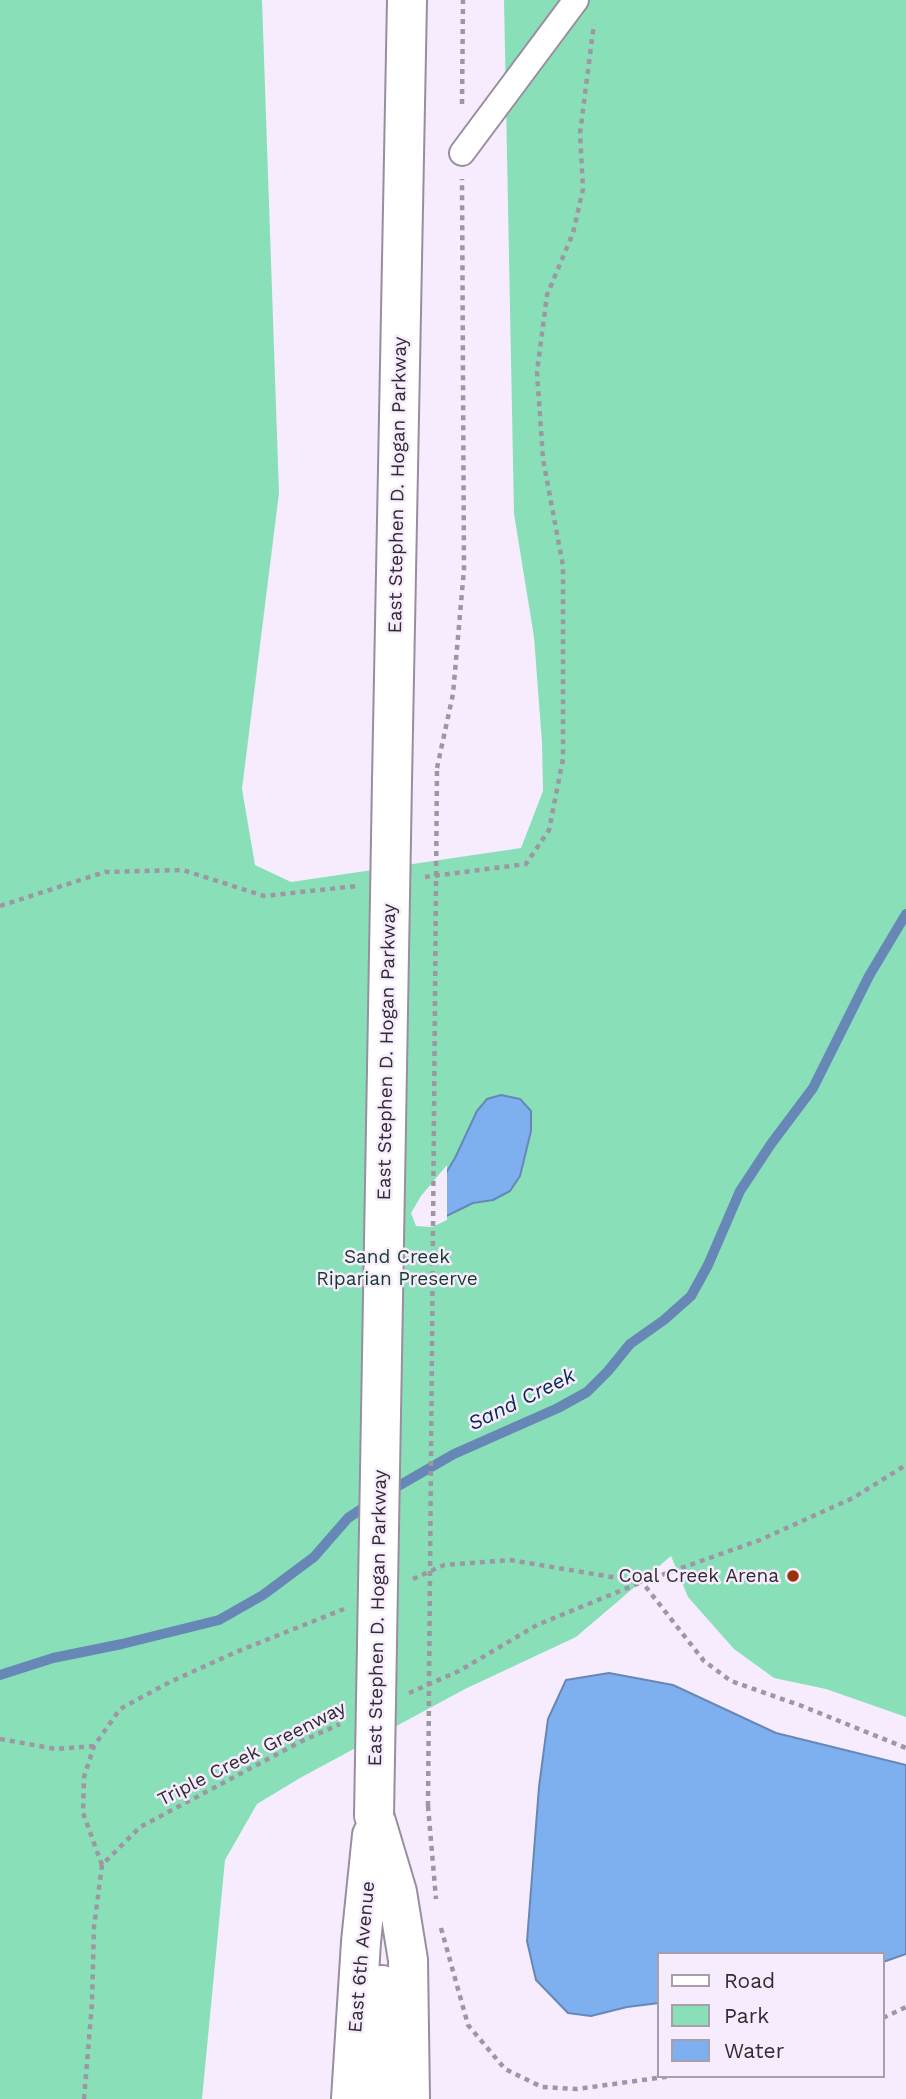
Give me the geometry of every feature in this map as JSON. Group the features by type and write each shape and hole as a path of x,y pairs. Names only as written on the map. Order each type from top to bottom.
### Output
{"main road":[{"name":"East Stephen D. Hogan Parkway","path":"407,0 374,1815 397,1892 408,1960 410,2099"},
{"name":"East 6th Avenue","path":"351,2099 361,1942 374,1815"},
{"path":"374,1815 383,2006 382,2099"},
{"path":"410,2056 427,2099"}],"street":[{"path":"462,153 586,6"}],"path":[{"path":"438,1910 428,1806 437,768 453,694 464,569 463,0"},
{"path":"419,878 526,864 550,830 563,759 563,566 542,459 537,372 547,295 573,233 583,189 580,133 586,6"},
{"path":"0,906 105,872 183,870 264,896 365,885"},
{"path":"398,1698 459,1671 537,1625 642,1582 760,1540 853,1498 906,1465"},
{"path":"444,1564 510,1560 642,1582 704,1661 731,1681 906,1748"},
{"path":"83,2099 92,2003 94,1927 102,1864 83,1813 84,1777 94,1746 120,1709 170,1682 236,1652 344,1609"},
{"name":"Triple Creek Greenway","path":"102,1864 140,1827 302,1741 350,1719"},
{"path":"0,1739 56,1749 94,1746"},
{"path":"439,1923 468,2025 505,2069 542,2087 576,2090 659,2078"},
{"path":"885,2017 906,2007"}],"green space":[{"name":"Sand Creek Riparian Preserve","path":"0,0 262,0 279,493 242,789 255,865 291,882 521,848 543,791 534,637 514,514 504,0 906,0 906,1717 826,1689 774,1678 734,1649 688,1597 671,1556 576,1637 465,1689 257,1804 225,1860 202,2099 0,2099"}],"water":[{"path":"501,1095 520,1099 531,1111 531,1131 520,1176 510,1191 493,1200 473,1203 432,1223 443,1178 477,1111 487,1099"},
{"path":"609,1673 673,1685 776,1733 906,1765 906,1954 885,1961 885,1952 657,1952 657,2003 591,2016 568,2013 536,1980 527,1941 539,1787 548,1719 566,1680"}],"pier":[{"path":"447,1165 447,1220 432,1227 416,1226 411,1213 421,1196"}],"waterway":[{"name":"Sand Creek","path":"388,1492 454,1454 558,1408 587,1392 630,1344 664,1320 691,1296 708,1265 740,1191 813,1088 869,976 906,914"},
{"name":"Sand Creek","path":"0,1675 53,1658 219,1620 263,1595 314,1557 348,1518 369,1504"}],"place":[{"name":"Coal Creek Arena","path":"793,1576"}]}
